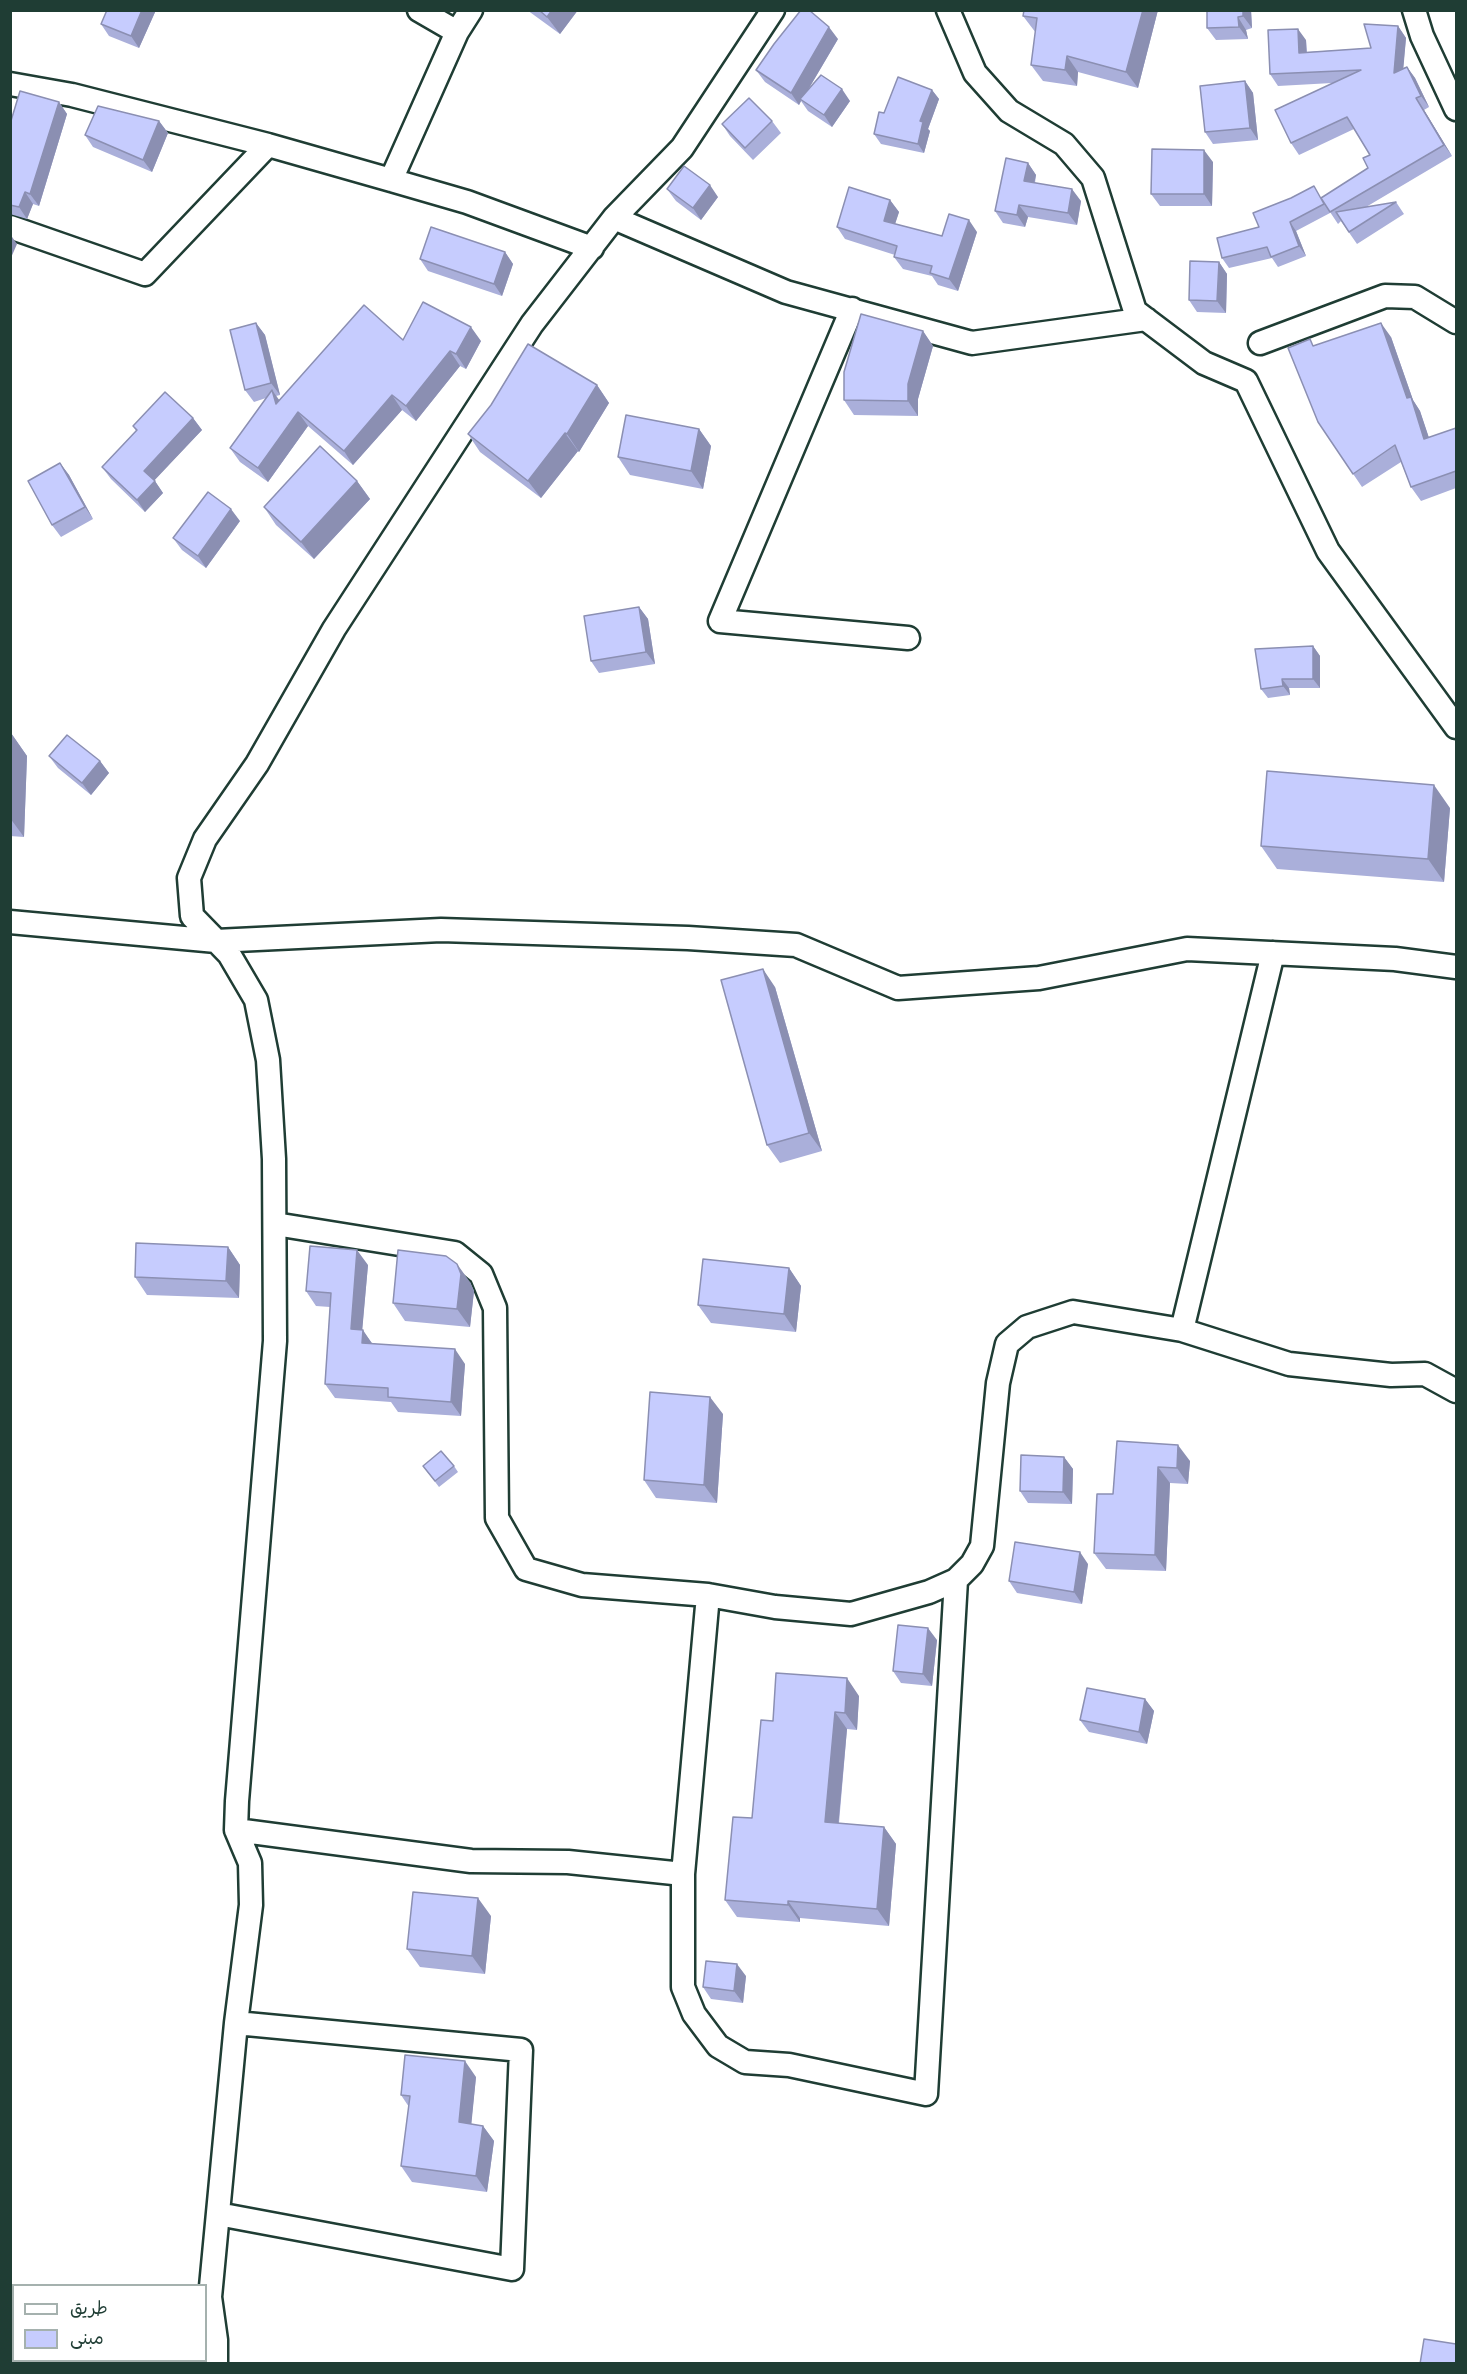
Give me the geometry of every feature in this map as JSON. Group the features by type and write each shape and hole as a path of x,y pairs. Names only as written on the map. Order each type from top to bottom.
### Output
{"street":[{"path":"419,10 457,32"},
{"path":"391,180 457,32 471,10"},
{"path":"216,2364 216,2340 210,2297 236,2023 251,1905 250,1863 236,1830 275,1341 274,1159 268,1060 256,1000 229,954 192,916 189,878 205,839 257,764 334,629 532,324 614,218 682,148 773,10"},
{"path":"948,10 975,73 1009,111 1064,144 1093,178 1136,311 1204,363 1246,381 1328,551 1456,727"},
{"path":"1414,10 1422,36 1456,110"},
{"path":"10,84 72,95 391,180 466,202 592,248"},
{"path":"10,227 145,274 268,146"},
{"path":"614,218 786,291 972,342 1146,319"},
{"path":"1260,343 1385,296 1415,297 1456,322"},
{"path":"852,309 720,621 909,638"},
{"path":"10,922 216,941 441,930 688,938 796,945 898,988 1039,978 1187,949 1395,959 1456,967"},
{"path":"1182,1330 1273,953"},
{"path":"274,1224 455,1253 481,1274 495,1308 497,1518 526,1569 582,1584 708,1595 775,1607 851,1614 929,1592 956,1580 972,1564 982,1546 998,1383 1007,1344 1028,1327 1073,1312 1182,1330 1289,1364 1391,1375 1425,1374 1456,1390"},
{"path":"708,1595 683,1874 683,1987 694,2014 718,2046 745,2061 789,2065 926,2094 956,1580"},
{"path":"236,1830 471,1861 568,1862 683,1874"},
{"path":"218,2214 512,2269 520,2050 236,2023"}],"building":[{"path":"107,10 142,10 131,36 101,24"},
{"path":"539,10 552,10 547,17"},
{"path":"801,10 809,10 829,27 791,93 756,70"},
{"path":"1024,10 1143,10 1126,72 1067,56 1065,70 1031,65 1037,18 1023,16"},
{"path":"1207,10 1243,10 1243,16 1238,17 1239,27 1207,28"},
{"path":"1364,24 1398,26 1394,73 1407,67 1421,96 1416,98 1444,145 1330,212 1321,198 1368,168 1363,158 1370,155 1347,117 1291,143 1275,110 1361,70 1270,74 1268,30 1298,29 1299,53 1371,48"},
{"path":"821,75 842,89 824,115 800,99"},
{"path":"898,77 932,90 920,121 923,122 918,144 874,134 879,112 884,113"},
{"path":"1245,81 1250,128 1205,132 1200,86"},
{"path":"20,91 59,102 30,194 25,192 19,207 10,205 10,124"},
{"path":"749,98 772,121 745,148 722,124"},
{"path":"98,106 159,121 143,160 85,135"},
{"path":"1152,149 1204,150 1204,194 1151,194"},
{"path":"1006,158 1028,163 1024,181 1072,189 1068,213 1019,205 1017,215 995,211"},
{"path":"684,166 710,185 693,208 667,189"},
{"path":"1314,186 1324,204 1290,222 1299,246 1271,257 1267,247 1222,258 1217,238 1259,227 1253,213"},
{"path":"849,187 890,200 884,221 942,236 949,214 969,220 949,279 930,273 932,266 894,257 897,246 837,227"},
{"path":"1396,202 1349,232 1336,212"},
{"path":"431,227 505,252 494,284 420,259"},
{"path":"1190,261 1219,262 1217,301 1189,300"},
{"path":"423,302 471,327 456,354 450,351 406,406 392,395 344,451 298,412 258,468 230,448 272,390 276,404 364,305 403,340"},
{"path":"861,314 923,331 908,384 908,401 844,400 844,372"},
{"path":"256,323 271,383 245,390 230,330"},
{"path":"1381,323 1407,398 1411,397 1424,439 1456,428 1456,471 1411,487 1395,445 1353,474 1318,422 1288,348 1310,339 1313,346"},
{"path":"528,344 597,385 567,434 565,433 528,481 468,434 491,405"},
{"path":"165,392 193,418 144,471 155,481 137,500 102,467 137,430 133,426"},
{"path":"626,415 699,429 691,471 618,457"},
{"path":"320,446 357,481 301,542 264,507"},
{"path":"60,463 85,507 52,525 28,481"},
{"path":"208,492 231,509 198,556 173,538"},
{"path":"639,607 646,652 591,661 584,616"},
{"path":"1313,646 1313,679 1282,679 1283,686 1261,689 1255,649"},
{"path":"67,735 100,761 82,783 49,756"},
{"path":"1267,771 1434,785 1428,859 1261,846"},
{"path":"763,969 809,1133 767,1145 721,980"},
{"path":"136,1243 228,1247 226,1281 135,1277"},
{"path":"310,1246 357,1250 351,1329 363,1330 362,1343 455,1349 451,1402 388,1397 388,1388 325,1384 331,1293 306,1291"},
{"path":"398,1250 446,1256 457,1264 461,1274 457,1309 393,1303"},
{"path":"703,1259 789,1268 784,1314 698,1305"},
{"path":"650,1392 710,1397 704,1485 644,1480"},
{"path":"1117,1441 1178,1445 1177,1468 1158,1467 1155,1555 1094,1553 1097,1494 1113,1494"},
{"path":"441,1451 454,1466 435,1481 423,1466"},
{"path":"1021,1455 1064,1457 1063,1492 1020,1491"},
{"path":"1015,1542 1080,1552 1074,1592 1009,1581"},
{"path":"898,1625 928,1628 923,1674 893,1671"},
{"path":"776,1673 847,1678 845,1713 835,1712 825,1822 884,1827 877,1909 788,1901 788,1905 725,1900 733,1817 752,1818 761,1720 773,1721"},
{"path":"1087,1688 1145,1699 1139,1732 1080,1720"},
{"path":"413,1892 478,1898 472,1956 407,1949"},
{"path":"706,1961 737,1964 734,1991 703,1987"},
{"path":"405,2055 465,2061 459,2122 483,2126 476,2176 401,2166 410,2096 401,2095"},
{"path":"1424,2339 1456,2344 1456,2364 1420,2364"},
{"path":"128,2362 140,2362 146,2364 127,2364"}]}
